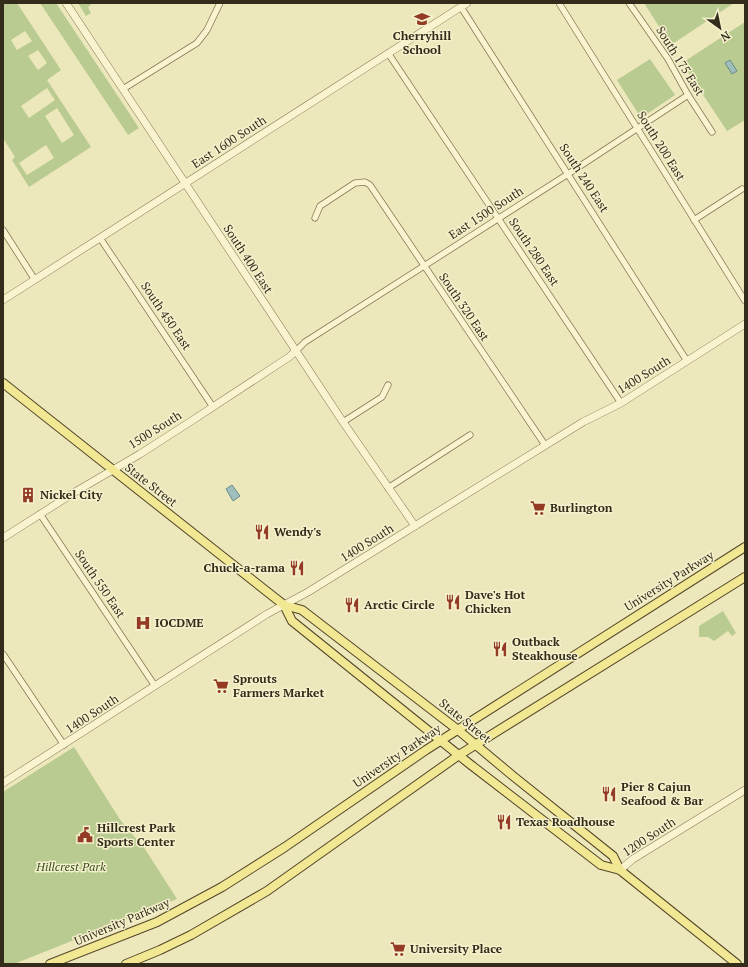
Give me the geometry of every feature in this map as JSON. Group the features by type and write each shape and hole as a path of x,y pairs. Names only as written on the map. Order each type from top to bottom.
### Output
{"main road":[{"name":"State Street","path":"3,383 284,605 302,610 458,730 512,776 613,856 620,870"},
{"name":"University Parkway","path":"50,964 156,922 222,887 285,847 441,741 745,547"},
{"path":"126,964 191,935 256,897 459,755 745,577"},
{"name":"State Street","path":"284,605 292,621 441,741 601,865 620,870 737,964"}],"street":[{"name":"South 400 East","path":"66,3 343,422 415,526"},
{"path":"122,89 197,43 207,30 220,3"},
{"name":"South 200 East","path":"559,3 745,301"},
{"name":"South 175 East","path":"629,3 668,59 688,95 712,132"},
{"name":"East 1600 South","path":"3,300 464,5"},
{"name":"South 240 East","path":"464,5 568,174 687,361"},
{"name":"South 280 East","path":"388,53 621,403"},
{"name":"East 1500 South","path":"296,351 304,342 568,174 688,95"},
{"name":"South 320 East","path":"315,218 320,206 355,183 365,182 371,187 545,446"},
{"path":"694,220 742,189"},
{"path":"3,230 35,280"},
{"name":"South 450 East","path":"100,238 213,407"},
{"name":"1400 South","path":"3,783 267,614 308,592 583,422 621,403 745,324"},
{"name":"1500 South","path":"3,538 213,407 289,358 296,351"},
{"path":"343,422 382,397 388,385"},
{"path":"388,488 470,435"},
{"name":"South 550 East","path":"40,514 155,686"},
{"path":"3,654 64,745"},
{"name":"1200 South","path":"620,870 633,859 745,790"}],"green space":[{"path":"3,3 17,3 61,70 47,80 91,147 29,187 12,160 15,157 3,138","holes":["25,31 32,41 17,50 11,40","38,50 47,63 38,70 28,56","47,88 55,100 29,118 21,106","57,108 74,135 62,143 45,116","46,145 54,158 27,175 19,163"]},
{"path":"40,3 56,3 139,128 128,135"},
{"path":"78,3 93,3 88,7 91,13 86,16"},
{"path":"644,3 734,3 671,45"},
{"path":"745,22 745,120 727,131 682,63"},
{"path":"650,59 675,95 641,118 617,80"},
{"path":"723,611 736,633 732,636 728,631 714,641 708,637 699,637 699,626"},
{"name":"Hillcrest Park","path":"74,747 121,821 145,849 177,899 14,964 3,964 3,792"}],"water":[{"path":"730,60 737,71 732,74 725,63"},
{"path":"232,485 240,496 233,501 226,489"}],"place":[{"name":"Cherryhill School","path":"422,19"},
{"name":"Nickel City","path":"28,495"},
{"name":"Burlington","path":"538,508"},
{"name":"Wendy's","path":"262,532"},
{"name":"Chuck-a-rama","path":"297,568"},
{"name":"Dave's Hot Chicken","path":"453,602"},
{"name":"Arctic Circle","path":"352,605"},
{"name":"IOCDME","path":"143,623"},
{"name":"Outback Steakhouse","path":"500,649"},
{"name":"Sprouts Farmers Market","path":"221,686"},
{"name":"Pier 8 Cajun Seafood & Bar","path":"609,794"},
{"name":"Texas Roadhouse","path":"504,822"},
{"name":"Hillcrest Park Sports Center","path":"85,835"},
{"name":"University Place","path":"398,949"}]}
